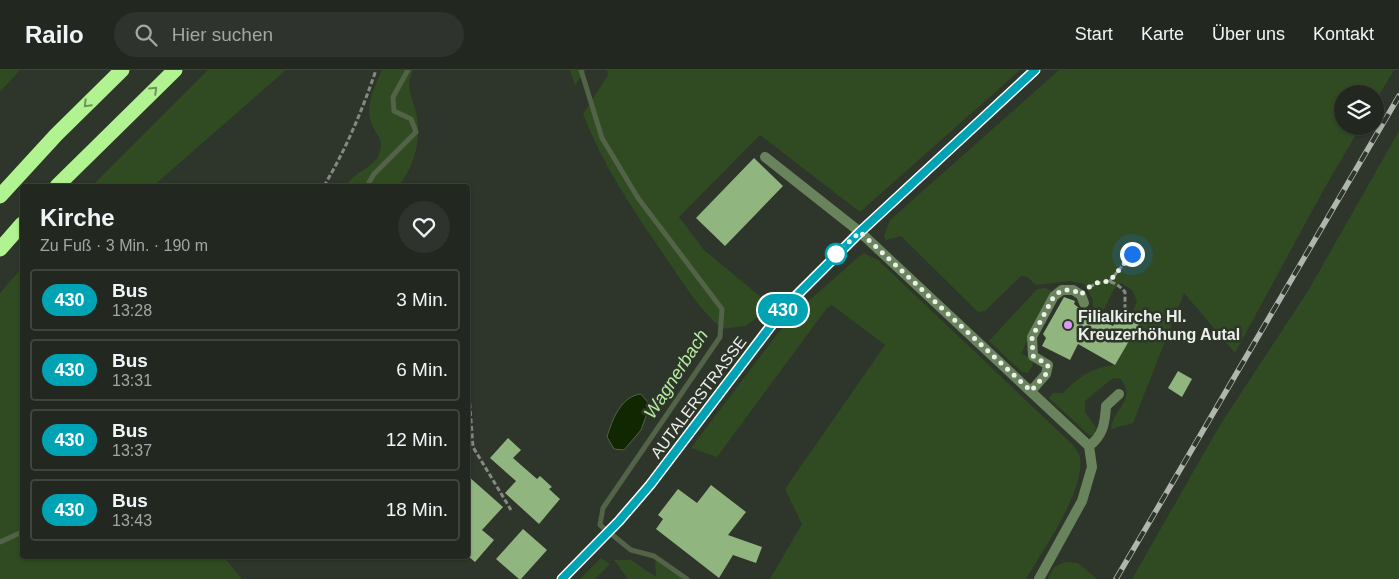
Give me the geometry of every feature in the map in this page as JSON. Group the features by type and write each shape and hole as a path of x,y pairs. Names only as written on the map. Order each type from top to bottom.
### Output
{"highway":[{"path":"0,196 56,135 122,70"},
{"path":"59,184 174,70"},
{"path":"0,249 20,226"}],"main road":[{"name":"AUTALERSTRASSE","path":"562,579 619,521 674,454 786,306 860,232 1035,70"}],"street":[{"path":"764,157 860,232 1089,446 1092,467 1082,501 1039,579"},
{"path":"1031,391 1046,374 1048,365 1033,356 1032,337 1054,296 1062,290 1073,290 1083,299"},
{"path":"1089,446 1099,439 1105,420 1106,406 1119,394"}],"path":[{"path":"325,184 342,156 364,106 376,70"},
{"path":"1109,282 1132,254"},
{"path":"1083,299 1086,288 1104,280 1118,284 1125,292 1125,309"},
{"path":"470,407 473,446 511,510"}],"shaded area":[{"path":"0,70 20,70 0,92"},
{"path":"208,70 286,70 155,184 94,184"},
{"path":"382,70 413,70 409,87 418,122 416,151 409,170 400,184 348,184 374,162 380,151 380,139 372,126 369,116 370,102"},
{"path":"570,70 586,70 575,85"},
{"path":"607,70 1020,70 860,212 760,135 679,217 704,250 762,298 759,316 746,326 722,329 691,294 641,221 609,169 591,133 583,114 608,75"},
{"path":"1059,70 1394,70 1384,87 1384,85 1334,85 1334,135 1356,135 1324,189 1235,353 1184,293 1133,423 1111,429 1126,393 1121,379 1113,378 1085,401 1085,412 1096,428 1094,434 1090,436 1049,398 1053,393 1063,393 1081,377 1092,371 1115,365 1140,322 1131,317 1137,301 1132,290 1121,283 1114,289 1102,313 1093,309 1093,300 1084,284 1070,281 1036,285 1027,277 1021,276 985,311 978,312 901,236 886,240 884,236 890,220"},
{"path":"1399,131 1399,579 1132,579 1220,425 1308,291"},
{"path":"863,253 878,260 1072,444 1079,454 1080,471 1070,503 1026,579 770,579 802,524 785,489 885,345 832,305 827,308 717,457 691,448 778,333 804,305"},
{"path":"20,270 20,559 225,559 242,579 0,579 0,293"},
{"path":"1045,288 1051,291 1021,354 1032,359 1033,365 1028,373 1022,372 989,341 1037,289"},
{"path":"641,394 650,405 641,430 624,450 614,449 607,437 615,416 628,399"},
{"path":"601,558 610,564 595,579 580,579"},
{"path":"655,559 688,579 628,579 614,560 631,560 656,577"},
{"path":"1065,562 1078,563 1097,579 1048,579 1054,567"}],"building":[{"path":"754,158 783,186 725,246 696,218"},
{"path":"1064,297 1075,301 1074,304 1080,309 1113,326 1120,313 1139,324 1115,365 1078,344 1070,360 1042,346 1046,338 1043,334"},
{"path":"1178,371 1192,379 1182,397 1168,388"},
{"path":"508,438 521,450 513,458 537,479 540,476 552,487 549,489 560,499 539,524 505,493 516,481 490,458"},
{"path":"470,478 503,507 482,530 494,540 475,562 470,558"},
{"path":"711,485 746,512 728,535 762,547 756,563 733,555 719,578 656,529 663,519 658,515 678,489 697,503"},
{"path":"523,529 547,550 519,579 496,559"}],"waterway":[{"path":"368,184 374,174 416,132 411,119 394,111 393,97 408,70"},
{"name":"Wagnerbach","path":"581,70 602,138 638,198 722,309 720,337 603,508 600,525 631,550 654,556 687,579"},
{"path":"0,542 20,533"}],"railway":[{"path":"1116,579 1399,96"}],"bus line":[{"name":"430","path":"562,579 619,521 650,485 786,306 860,232 1035,70"}],"place":[{"name":"Filialkirche Hl. Kreuzerhöhung Autal","path":"1068,325"}],"route":[{"path":"836,254 860,232 1031,391 1046,374 1048,365 1033,356 1031,349 1032,337 1054,296 1062,290 1073,290 1081,295 1086,288 1104,280 1109,282 1123,268 1132,254"}]}
